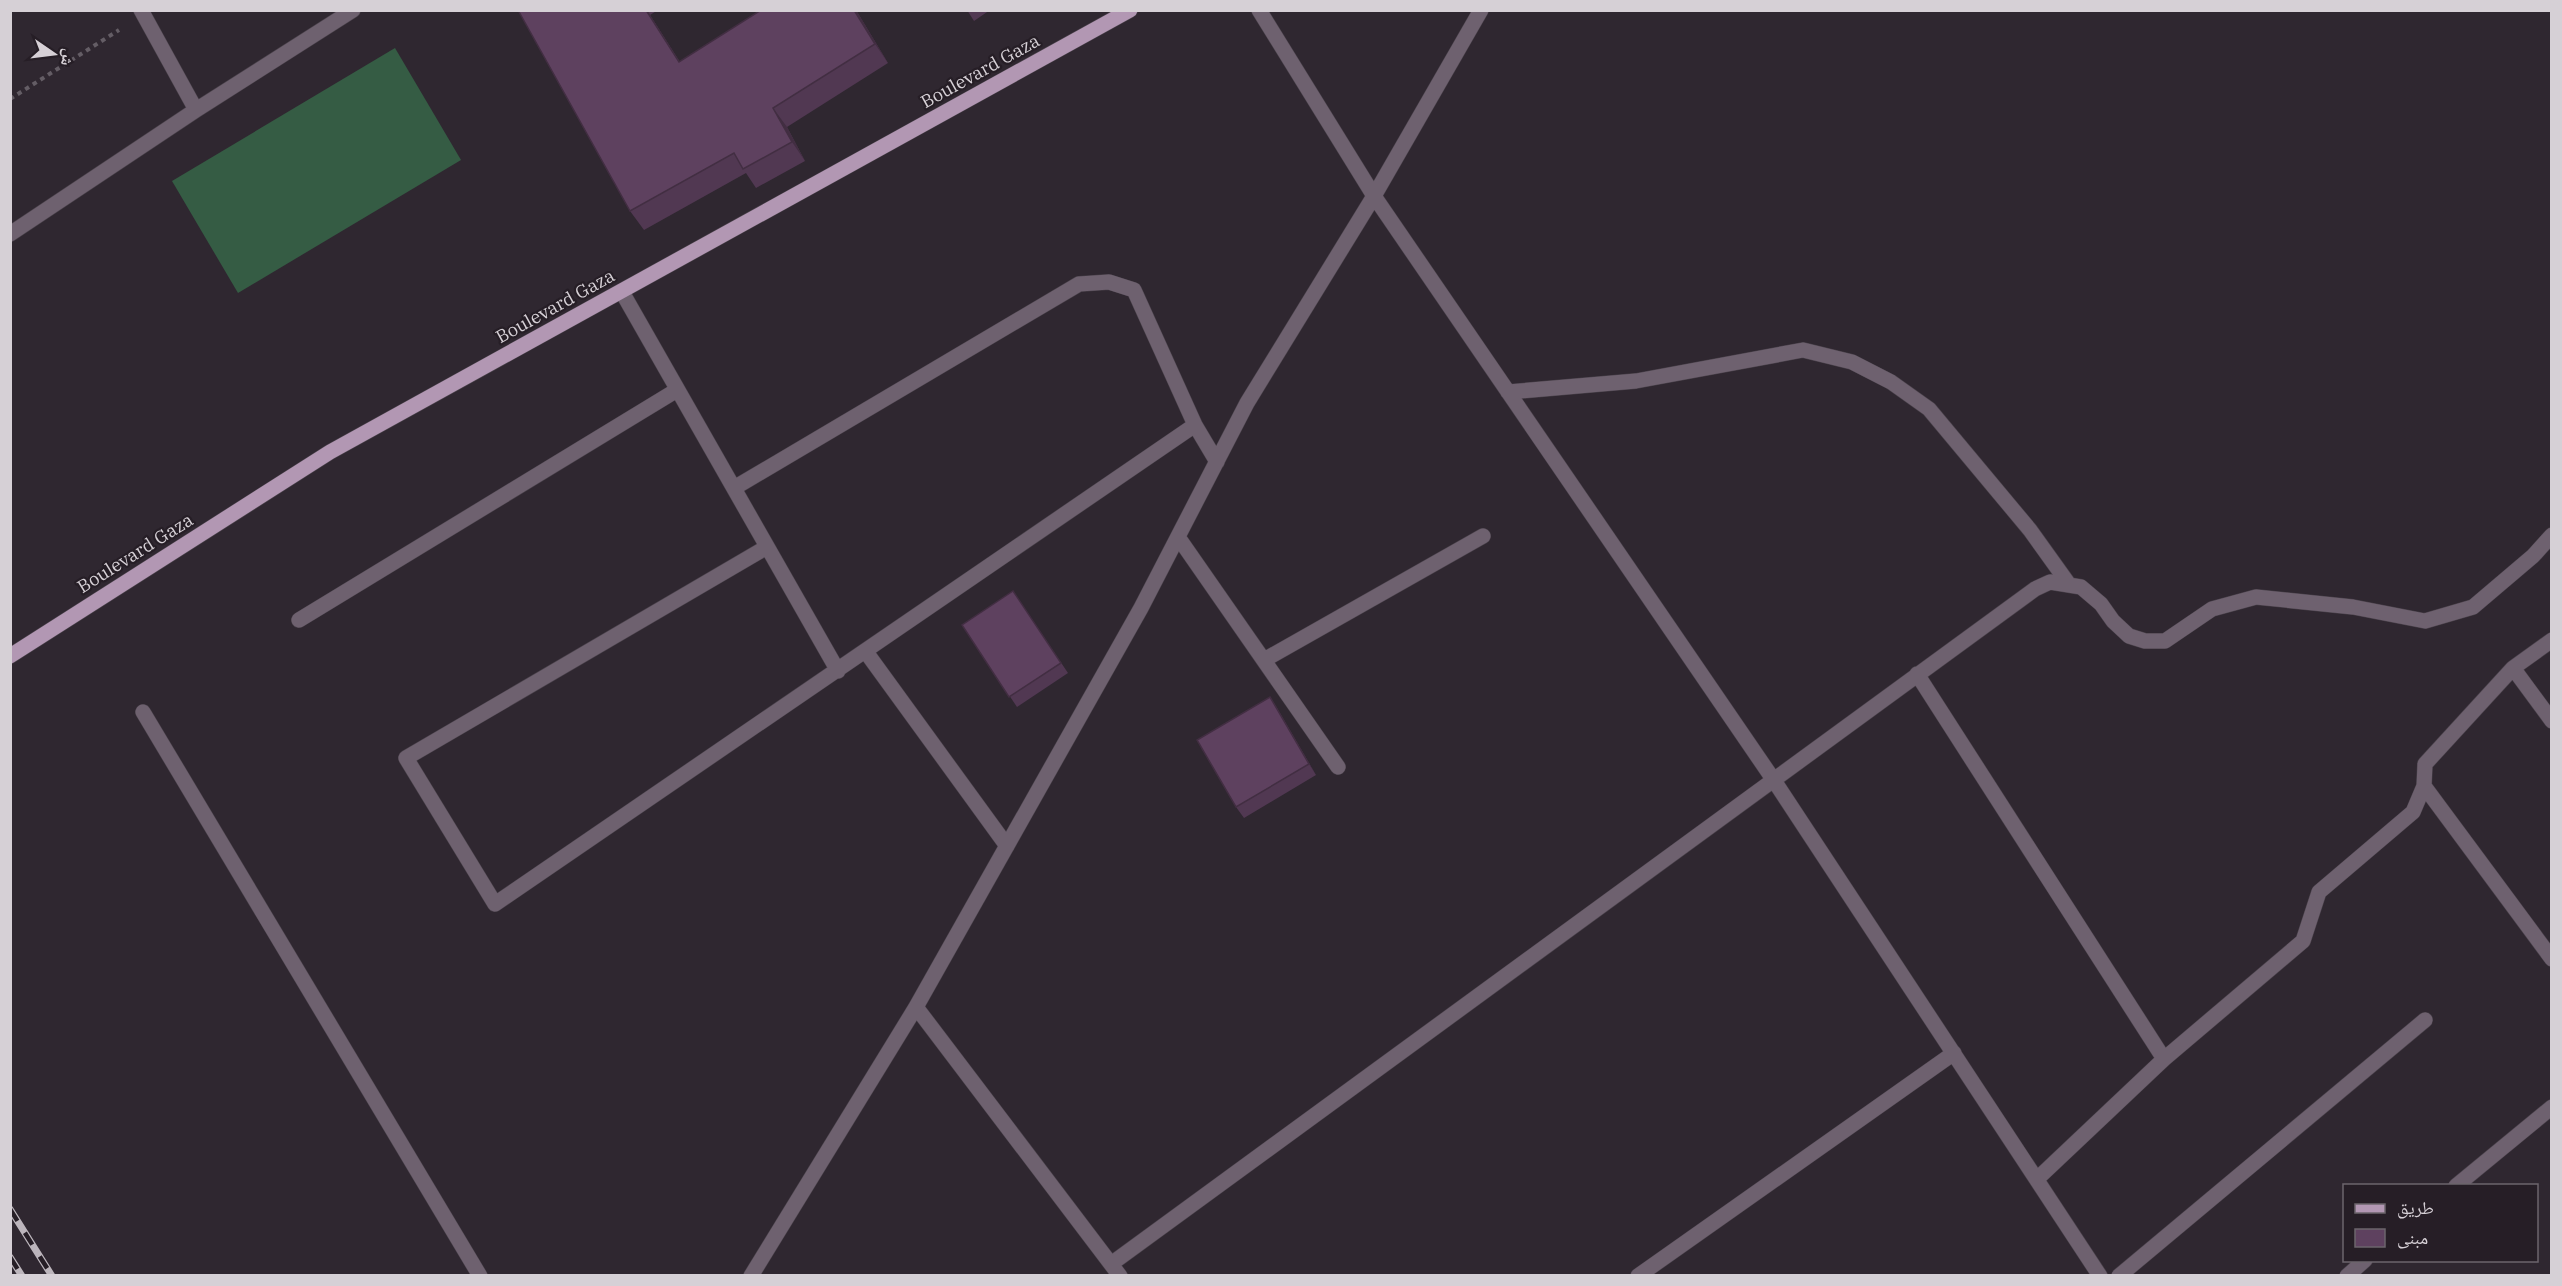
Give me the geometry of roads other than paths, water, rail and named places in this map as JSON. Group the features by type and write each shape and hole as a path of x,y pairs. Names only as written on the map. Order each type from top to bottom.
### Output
{"main road":[{"name":"Boulevard Gaza","path":"10,656 330,453 1130,10"}],"street":[{"path":"10,234 196,110 353,10"},
{"path":"1259,10 1374,196 1773,778 2100,1275"},
{"path":"751,1275 916,1007 1141,608 1247,402 1374,196 1480,10"},
{"path":"142,13 196,110"},
{"path":"734,488 1079,284 1109,282 1134,290 1195,425 1217,462"},
{"path":"622,292 838,671"},
{"path":"1508,392 1636,381 1803,350 1852,362 1891,382 1929,410 2030,530 2068,584"},
{"path":"299,620 677,390"},
{"path":"767,547 406,758 495,904 1195,425"},
{"path":"916,1007 1116,1270 1773,778 2035,589 2050,582 2068,584 2091,593 2129,636 2145,641 2165,641 2212,609 2256,597 2353,606 2425,621 2473,607 2533,556 2552,535"},
{"path":"1264,660 1482,536"},
{"path":"1178,537 1338,767"},
{"path":"2037,1179 2164,1059 2303,941 2319,892 2413,812 2424,786 2425,764 2513,668 2552,640"},
{"path":"866,652 1007,846"},
{"path":"2513,668 2552,721"},
{"path":"1917,674 2164,1059"},
{"path":"142,712 480,1275"},
{"path":"2424,786 2552,959"},
{"path":"2119,1275 2425,1020"},
{"path":"1638,1275 1954,1053"},
{"path":"2457,1184 2552,1107"},
{"path":"2347,1275 2363,1262"}],"railway":[{"path":"10,1209 52,1276"},
{"path":"10,1257 22,1276"}]}
